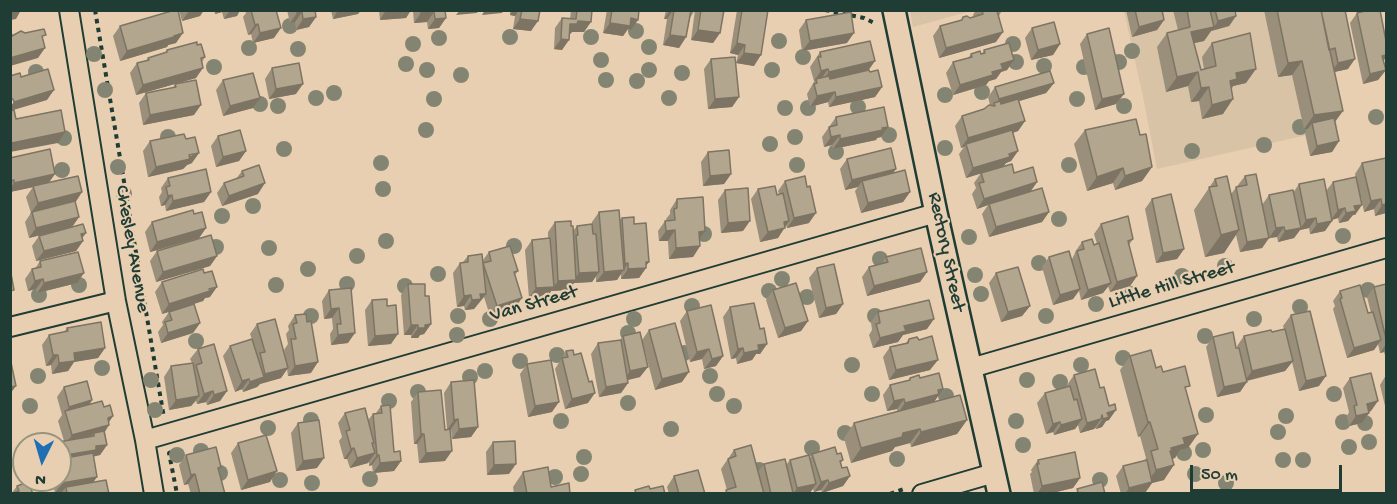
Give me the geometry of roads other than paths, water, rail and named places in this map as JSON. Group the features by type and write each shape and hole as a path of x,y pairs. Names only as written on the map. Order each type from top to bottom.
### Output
{"street":[{"name":"Chesley Avenue","path":"69,10 116,301 154,494"},
{"name":"Rectory Street","path":"894,10 996,483"},
{"name":"Van Street","path":"145,440 936,213"},
{"name":"Little Hill Street","path":"971,368 1386,248"},
{"path":"10,327 116,301"},
{"path":"916,490 996,483"}]}
